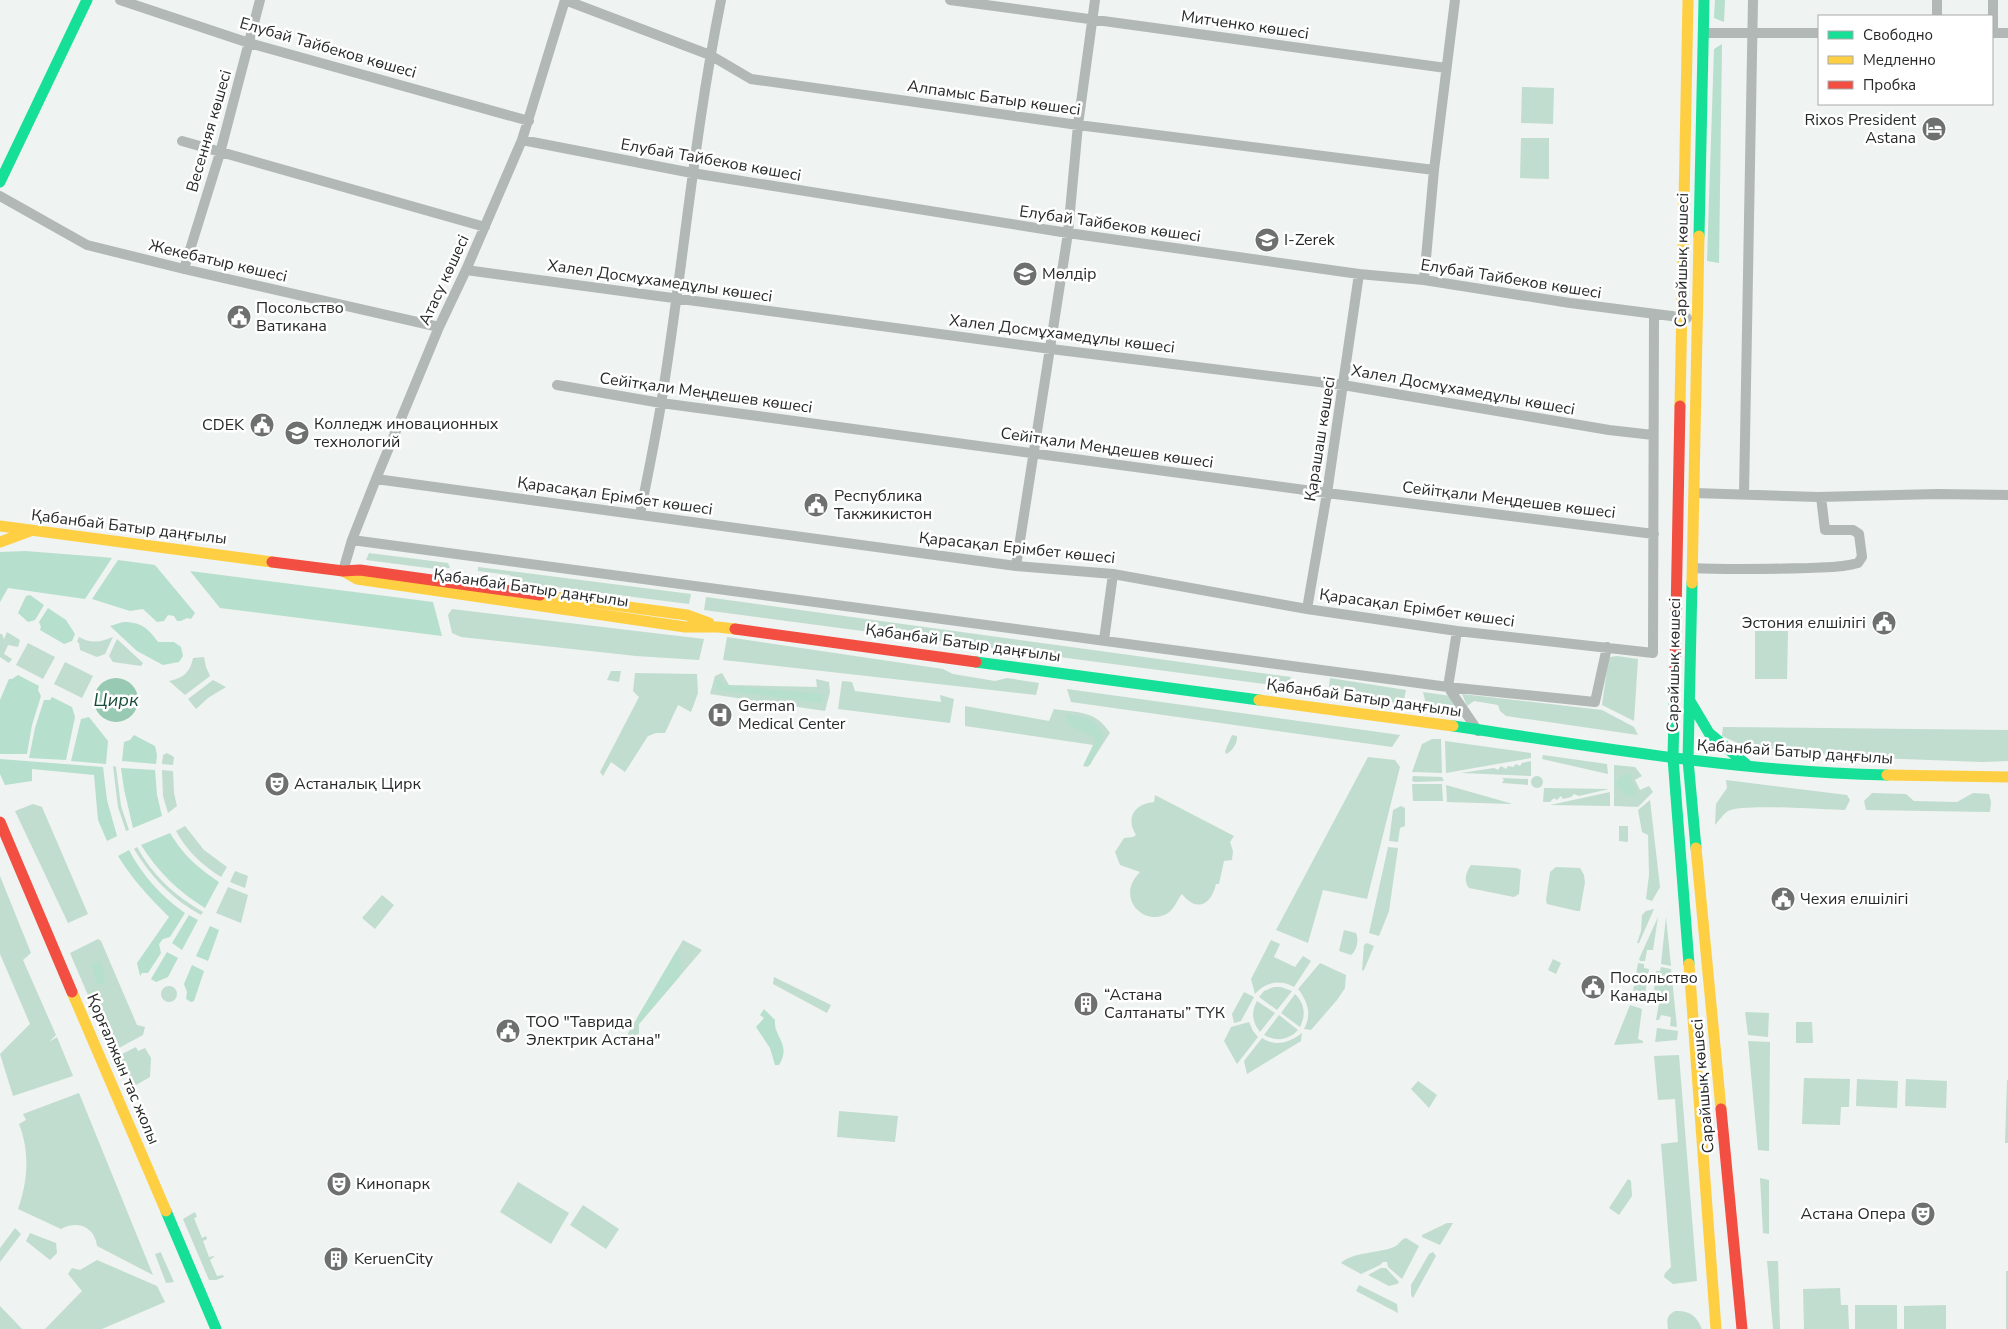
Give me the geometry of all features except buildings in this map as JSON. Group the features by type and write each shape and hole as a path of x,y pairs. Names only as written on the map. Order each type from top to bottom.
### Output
{"main road":[{"path":"0,182 87,0"},
{"name":"Сарайшық көшесі","path":"1688,0 1673,758 1716,1329"},
{"name":"Сарайшық көшесі","path":"1704,0 1688,760 1742,1329"},
{"path":"0,516 20,529"},
{"name":"Қабанбай Батыр даңғылы","path":"0,526 343,570 357,579 685,626 718,627 1688,760 1857,774 2008,777"},
{"path":"0,542 33,530"},
{"path":"1690,700 1708,733 1727,747 1746,765"},
{"name":"Қорғалжын тас жолы","path":"0,822 216,1329"}],"street":[{"name":"Елубай Тайбеков көшесі","path":"120,0 249,43 529,121"},
{"name":"Весенняя көшесі","path":"184,269 220,153 260,0"},
{"name":"Алпамыс Батыр көшесі","path":"565,0 710,56 751,79 1078,125 1434,170"},
{"name":"Атасу көшесі","path":"343,570 352,540 376,479 439,328 522,140 565,0"},
{"path":"640,515 661,403 692,173 710,56 721,0"},
{"name":"Митченко көшесі","path":"950,0 1446,68"},
{"path":"1016,566 1068,233 1078,125 1095,0"},
{"path":"1424,280 1434,170 1455,0"},
{"path":"1744,494 1753,0"},
{"path":"1937,0 1937,15"},
{"path":"1993,0 1993,15"},
{"path":"1703,33 1818,33"},
{"path":"1993,33 2008,33"},
{"name":"Елубай Тайбеков көшесі","path":"522,140 692,173 1068,233 1359,274 1424,280 1654,315 1696,318"},
{"path":"182,141 485,227"},
{"name":"Жекебатыр көшесі","path":"0,196 87,245 439,328"},
{"name":"Халел Досмұхамедұлы көшесі","path":"466,270 1343,385 1609,430 1652,434"},
{"name":"Қарашаш көшесі","path":"1307,609 1327,493 1359,274"},
{"path":"1654,315 1652,434 1654,534"},
{"name":"Сейітқали Меңдешев көшесі","path":"557,385 661,403 1327,493 1654,534"},
{"name":"Қарасақал Ерімбет көшесі","path":"376,479 1016,566 1113,574 1307,609 1457,630 1653,653 1654,534"},
{"path":"1694,493 1821,497 1937,494 2008,495"},
{"path":"1692,568 1801,568 1849,566 1858,563 1862,557 1859,534 1853,530 1825,530 1821,497"},
{"path":"352,540 1448,687 1595,702 1607,647"},
{"path":"1104,640 1113,574"},
{"path":"1457,630 1448,687 1478,730"}],"shaded area":[{"path":"1715,0 1725,0 1724,22 1714,18"},
{"path":"1722,44 1719,263 1707,261 1714,49"},
{"path":"1522,87 1554,88 1553,124 1521,123"},
{"path":"1521,138 1549,138 1549,179 1520,178"},
{"path":"25,551 112,558 85,599 8,588 0,602 0,552"},
{"path":"369,553 448,563 450,568 436,569 366,560"},
{"path":"118,560 155,565 195,613 191,619 187,618 177,621 174,616 168,615 164,621 157,622 143,609 130,611 92,599"},
{"path":"478,567 691,594 689,604 523,583 509,575 478,571"},
{"path":"190,571 433,602 442,636 220,608"},
{"path":"30,595 44,605 35,620 28,622 18,613 26,596"},
{"path":"706,597 1291,677 1288,687 704,610"},
{"path":"48,608 66,620 75,634 72,641 64,644 40,630 39,622"},
{"path":"452,609 704,639 699,660 636,656 461,637 452,633 448,615"},
{"path":"123,622 135,623 144,627 158,642 174,642 181,647 183,656 179,662 163,665 137,651 110,626"},
{"path":"1755,631 1788,631 1787,679 1755,679"},
{"path":"7,632 20,640 18,647 8,645 4,654 12,659 9,663 0,657 0,634 2,634 4,639"},
{"path":"79,637 96,642 113,637 105,654 97,657 80,650 79,643 77,642"},
{"path":"727,637 943,669 953,674 995,681 1007,678 1039,683 1036,695 723,660"},
{"path":"117,639 143,663 141,666 113,662 109,656"},
{"path":"28,643 55,657 43,679 16,665"},
{"path":"204,657 210,676 185,695 169,681 185,674 190,668 193,658"},
{"path":"1610,657 1638,659 1634,721 1602,705 1608,662"},
{"path":"65,662 93,676 82,698 54,684"},
{"path":"611,671 621,671 619,682 607,680"},
{"path":"635,673 697,674 698,693 691,712 678,705 665,733 656,733 648,736 625,772 611,762 603,776 600,772 639,697 633,691"},
{"path":"722,673 729,685 817,687 816,679 829,682 830,692 825,711 710,694 715,676"},
{"path":"18,675 39,686 38,690 41,696 32,725 27,754 0,754 0,700 9,679"},
{"path":"1330,678 1406,690 1403,704 1374,699 1362,692 1329,687"},
{"path":"213,680 226,687 208,698 196,709 188,699"},
{"path":"715,680 720,680 723,685 823,694 822,703 717,690"},
{"path":"842,681 852,682 855,691 941,702 940,695 954,699 950,723 838,709"},
{"path":"1067,689 1400,735 1392,747 1071,702"},
{"path":"1423,692 1451,696 1461,714 1427,708"},
{"path":"1462,694 1602,710 1634,727 1638,735 1506,716 1500,711 1498,705 1474,701 1467,706"},
{"path":"52,697 72,707 75,717 66,760 29,758 35,728 44,700 50,700"},
{"path":"965,706 1049,721 1054,709 1079,712 1098,720 1110,733 1088,767 1083,766 1093,745 965,726"},
{"path":"1065,714 1090,719 1101,731 1104,738 1090,765 1084,764 1096,741 1093,736 1068,725"},
{"path":"89,717 108,741 106,764 71,761 81,719"},
{"path":"1723,727 2008,730 2008,761 1982,762 1850,757 1744,746 1722,736"},
{"path":"134,735 155,746 156,764 122,761 124,742 130,740"},
{"path":"1232,735 1237,736 1237,741 1226,754 1225,751"},
{"path":"1432,739 1441,739 1442,773 1412,772 1422,744"},
{"path":"1445,741 1531,753 1531,758 1446,773"},
{"path":"167,753 174,757 173,765 162,764 163,755"},
{"path":"1543,755 1607,764 1608,774 1542,759"},
{"path":"1368,757 1395,760 1400,767 1367,899 1323,890 1308,943 1276,930"},
{"path":"0,759 103,767 107,800 117,836 107,841 98,820 94,775 32,769 32,781 5,785 0,774"},
{"path":"1531,761 1531,776 1461,773 1494,768 1498,770 1501,766 1506,769 1508,766 1513,767 1516,764 1520,766 1522,763"},
{"path":"1614,765 1635,767 1642,776 1635,780 1640,790 1649,786 1653,792 1638,807 1614,806"},
{"path":"113,766 116,767 121,806 129,830 126,831 118,807"},
{"path":"121,768 155,770 157,795 162,816 133,828"},
{"path":"162,770 173,771 174,793 177,806 168,813 163,796"},
{"path":"1629,774 1632,777 1632,782 1637,791 1635,796 1629,796 1624,793 1616,783 1619,777"},
{"path":"1413,776 1442,777 1444,781 1414,782 1412,780"},
{"path":"1537,776 1543,782 1537,788 1531,782"},
{"path":"1502,778 1528,779 1528,785 1502,783 1504,780"},
{"path":"1726,780 1847,795 1850,800 1845,810 1766,807 1736,809 1726,812 1715,825 1716,804 1727,788"},
{"path":"1412,784 1442,784 1443,801 1413,801"},
{"path":"1446,785 1513,804 1447,802"},
{"path":"1544,788 1609,789 1579,796 1574,794 1563,799 1561,796 1557,800 1554,798 1550,802 1543,802"},
{"path":"1610,792 1610,806 1550,805"},
{"path":"1872,793 1906,794 1914,801 1957,802 1973,793 1989,794 1991,802 1990,812 1866,810 1864,801"},
{"path":"1155,795 1234,836 1230,842 1233,851 1232,860 1224,861 1219,884 1216,884 1207,902 1198,905 1187,900 1182,894 1168,913 1159,917 1150,917 1136,908 1131,900 1130,891 1133,882 1140,872 1120,865 1115,852 1124,838 1136,835 1132,817 1142,805 1154,802"},
{"path":"1650,800 1660,887 1652,901 1646,899 1649,875 1648,835 1642,832 1638,810"},
{"path":"33,804 42,807 88,914 68,923 15,811"},
{"path":"1401,806 1405,808 1405,826 1400,828 1398,842 1389,841 1393,810"},
{"path":"185,826 204,850 227,867 221,877 207,868 185,845 176,831"},
{"path":"1619,826 1628,826 1628,842 1619,841"},
{"path":"170,833 192,861 219,882 205,908 170,881 141,845"},
{"path":"137,847 158,876 174,892 203,912 201,915 181,902 155,878 134,849"},
{"path":"1388,847 1398,848 1389,911 1379,936 1369,933"},
{"path":"129,850 153,885 185,913 170,937 163,939 159,944 161,953 148,973 142,973 140,976 137,963 169,917 129,873 118,856"},
{"path":"1471,865 1517,868 1521,870 1519,894 1514,897 1469,888 1466,876"},
{"path":"1556,867 1580,868 1584,875 1585,882 1580,911 1547,904 1550,872"},
{"path":"235,871 248,876 245,888 230,882"},
{"path":"0,876 31,953 23,960 56,1035 49,1042 57,1037 73,1076 13,1096 0,1054 30,1024 0,954"},
{"path":"228,887 248,895 241,923 216,913"},
{"path":"382,895 394,905 375,929 362,918"},
{"path":"1654,909 1639,943 1637,943 1641,931 1642,915 1646,911"},
{"path":"189,915 198,920 182,950 172,943"},
{"path":"1658,917 1653,950 1647,950 1645,961 1640,961 1639,959"},
{"path":"1666,917 1671,966 1661,964"},
{"path":"210,926 219,930 208,961 196,956"},
{"path":"1344,930 1356,933 1357,936 1356,948 1351,955 1339,951"},
{"path":"98,939 101,941 137,1025 145,1027 143,1035 119,1048 110,1047 70,953"},
{"path":"683,940 702,950 639,1024 639,1041 636,1043 627,1035"},
{"path":"1271,940 1280,944 1274,957 1295,967 1303,956 1311,961 1294,987 1283,983 1273,983 1263,987 1255,994 1251,979"},
{"path":"1367,943 1374,946 1362,971 1364,945"},
{"path":"677,950 682,965 679,977 639,1024 637,1018"},
{"path":"167,952 178,958 168,977 156,982 151,979"},
{"path":"1553,959 1561,963 1556,974 1548,970"},
{"path":"99,960 104,969 105,983 97,984 91,964"},
{"path":"1320,963 1346,975 1345,988 1311,1030 1304,1029 1308,1018 1308,1008 1298,989"},
{"path":"1638,963 1644,964 1644,968 1649,969 1645,994 1639,993 1637,1004 1631,1002"},
{"path":"192,965 204,971 194,1001 191,1002 186,999 187,992 184,984"},
{"path":"1661,967 1671,969 1677,1027 1670,1026 1671,1017 1661,1015 1659,1020 1656,1020 1661,992 1654,990 1656,971 1660,971"},
{"path":"774,977 831,1005 827,1013 773,984"},
{"path":"166,986 172,986 177,991 175,1000 166,1002 161,997 161,991"},
{"path":"1274,987 1281,987 1292,991 1277,1010 1259,997 1264,991"},
{"path":"1244,992 1254,997 1241,1021 1234,1023 1232,1014"},
{"path":"1295,994 1304,1010 1300,1027 1281,1013"},
{"path":"1257,1001 1275,1013 1260,1032 1253,1017"},
{"path":"1630,1005 1642,1009 1638,1039 1643,1041 1643,1043 1614,1045"},
{"path":"764,1009 775,1020 775,1026 783,1046 784,1052 779,1065 775,1065 770,1048 756,1027 764,1018 760,1015"},
{"path":"1745,1012 1769,1013 1768,1037 1748,1035"},
{"path":"1279,1015 1298,1030 1291,1036 1282,1039 1273,1039 1264,1035"},
{"path":"1249,1022 1258,1037 1237,1064 1224,1041 1231,1027"},
{"path":"1796,1022 1812,1022 1813,1043 1796,1043"},
{"path":"1657,1028 1678,1031 1677,1040 1655,1042"},
{"path":"1302,1033 1301,1041 1247,1074 1244,1061 1262,1038 1267,1041 1282,1043"},
{"path":"1748,1041 1770,1042 1769,1151 1758,1150"},
{"path":"136,1047 138,1051 145,1048 151,1058 150,1077 136,1085 127,1074 118,1056"},
{"path":"1679,1055 1697,1281 1673,1284 1664,1277 1671,1267 1661,1144 1678,1142 1675,1099 1658,1100 1654,1056"},
{"path":"1804,1078 1850,1079 1849,1107 1841,1107 1840,1125 1802,1124"},
{"path":"1857,1079 1898,1081 1897,1108 1856,1106"},
{"path":"1906,1079 1947,1081 1946,1108 1905,1106"},
{"path":"2007,1080 2008,1143 2005,1143"},
{"path":"1418,1081 1437,1095 1429,1108 1411,1089"},
{"path":"79,1093 153,1275 97,1246 93,1234 84,1227 73,1225 61,1229 18,1209 26,1177 25,1145 19,1124 26,1120 23,1114"},
{"path":"839,1111 898,1116 895,1142 837,1137"},
{"path":"1760,1178 1769,1180 1769,1234 1763,1233"},
{"path":"1628,1179 1631,1181 1632,1196 1619,1215 1609,1208"},
{"path":"518,1182 569,1213 551,1244 500,1212"},
{"path":"583,1205 619,1229 606,1249 570,1225"},
{"path":"195,1212 197,1217 194,1218 202,1238 206,1236 207,1239 203,1241 209,1257 214,1256 210,1260 217,1276 223,1275 224,1277 209,1280 183,1219"},
{"path":"1447,1223 1453,1223 1440,1245 1422,1237 1422,1235"},
{"path":"15,1228 21,1234 0,1262 0,1248"},
{"path":"30,1233 56,1243 57,1253 50,1260 26,1241"},
{"path":"1406,1238 1419,1246 1402,1279 1388,1267 1387,1262 1383,1262 1361,1274 1341,1263 1352,1257 1394,1247"},
{"path":"161,1252 174,1282 166,1283 155,1254"},
{"path":"1433,1252 1436,1256 1413,1298 1411,1295 1411,1285 1429,1254"},
{"path":"97,1260 157,1286 165,1302 102,1329 45,1329 82,1291 68,1274 72,1268 80,1270"},
{"path":"1767,1261 1778,1261 1780,1329 1773,1329"},
{"path":"1381,1268 1386,1268 1399,1282 1389,1286 1368,1275"},
{"path":"2006,1271 2008,1271 2008,1329 2006,1329"},
{"path":"1359,1285 1397,1304 1398,1313 1356,1291"},
{"path":"1840,1288 1841,1305 1848,1305 1849,1329 1804,1329 1803,1289"},
{"path":"1855,1305 1897,1305 1897,1329 1855,1329"},
{"path":"1946,1305 1946,1329 1904,1329 1904,1306"},
{"path":"0,1306 22,1329 0,1329"},
{"path":"1675,1311 1692,1315 1702,1329 1668,1329 1668,1318"}],"water":[{"name":"Цирк","path":"120,678 132,684 137,691 137,709 132,716 125,721 112,722 104,719 97,712 94,696 97,688 104,681"}],"traffic: fast":[{"path":"0,182 87,0"},
{"path":"1699,236 1704,0"},
{"path":"1692,583 1688,760 1696,848"},
{"path":"976,662 1259,700"},
{"path":"1675,669 1673,758 1689,964"},
{"path":"1690,701 1709,733 1747,765"},
{"path":"1453,726 1723,764 1832,773 1887,775"},
{"path":"166,1211 216,1329"}],"traffic: slow":[{"path":"1680,406 1688,0"},
{"path":"1692,583 1699,236"},
{"path":"0,526 272,562"},
{"path":"0,542 30,531"},
{"path":"343,571 357,579 685,627 735,629"},
{"path":"540,595 687,615 709,623"},
{"path":"1259,700 1453,726"},
{"path":"1887,775 2008,777"},
{"path":"1696,848 1721,1109"},
{"path":"1689,964 1716,1329"},
{"path":"72,992 166,1211"}],"traffic: jam":[{"path":"1675,669 1680,406"},
{"path":"272,562 343,571 360,570 540,595"},
{"path":"735,629 976,662"},
{"path":"0,822 72,992"},
{"path":"1721,1109 1742,1329"}],"place":[{"name":"Rixos President Astana","path":"1934,129"},
{"name":"I-Zerek","path":"1267,240"},
{"name":"Мөлдір","path":"1025,274"},
{"name":"Посольство Ватикана","path":"239,317"},
{"name":"CDEK","path":"262,425"},
{"name":"Колледж иновационных технологий","path":"297,433"},
{"name":"Республика Такжикистон","path":"816,505"},
{"name":"Эстония елшілігі","path":"1884,623"},
{"name":"German Medical Center","path":"720,715"},
{"name":"Астаналық Цирк","path":"277,784"},
{"name":"Чехия елшілігі","path":"1783,899"},
{"name":"Посольство Канады","path":"1593,987"},
{"name":"“Астана Салтанаты” ТҮК","path":"1086,1004"},
{"name":"ТОО \"Таврида Электрик Астана\"","path":"508,1031"},
{"name":"Кинопарк","path":"339,1184"},
{"name":"Астана Опера","path":"1923,1214"},
{"name":"KeruenCity","path":"336,1259"}]}
